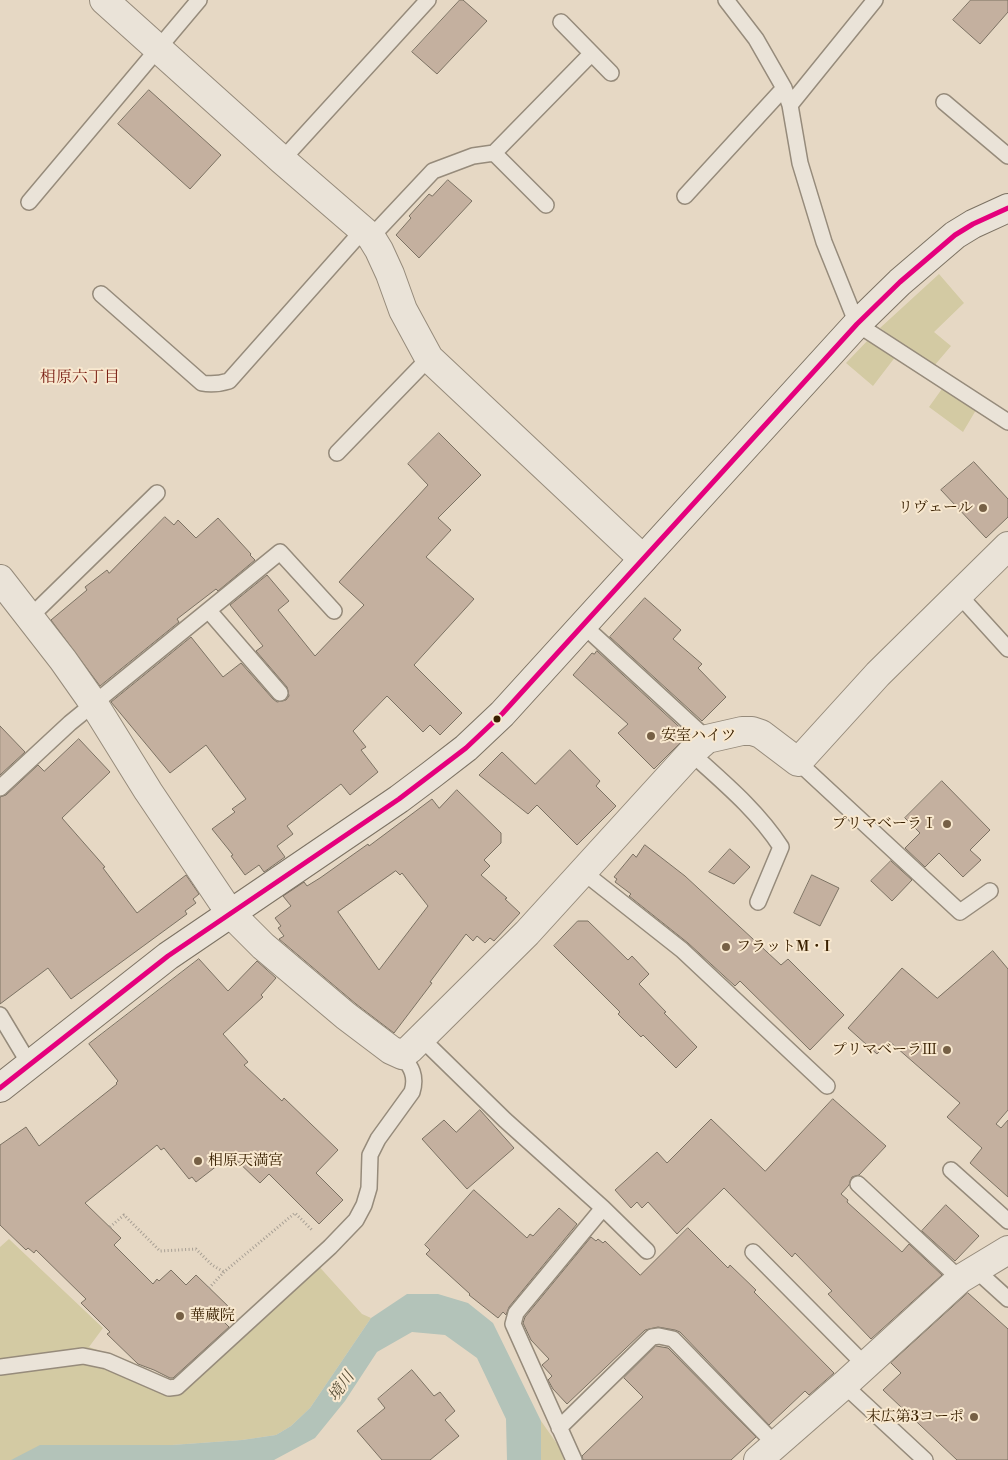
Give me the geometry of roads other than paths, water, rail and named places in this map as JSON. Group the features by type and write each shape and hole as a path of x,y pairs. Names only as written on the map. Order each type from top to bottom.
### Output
{"street":[{"path":"104,0 282,160 367,233 379,250 406,318 429,358 643,559"},
{"path":"0,1088 168,956 398,799 466,748 502,714 584,626 857,324 900,282 955,235 973,224 1008,208"},
{"path":"0,579 94,704 148,791 230,913 263,946 346,1016 391,1050 411,1046 527,933 699,746 742,731 752,731 761,734 798,762 878,674 1008,546"},
{"path":"767,1452 968,1275 1008,1250"}],"lane":[{"path":"29,202 159,50 199,0"},
{"path":"282,160 428,0"},
{"path":"726,0 756,39 784,88 790,105 800,163 824,242 857,324 1008,422"},
{"path":"790,105 875,0"},
{"path":"561,22 611,73"},
{"path":"101,294 202,383 211,385 229,381 367,233 433,171 474,156 494,153 591,54"},
{"path":"685,196 784,88"},
{"path":"944,102 1008,156"},
{"path":"494,153 546,205"},
{"path":"337,453 429,358"},
{"path":"30,617 157,493"},
{"path":"0,788 70,723 280,552 334,611"},
{"path":"960,594 1008,649"},
{"path":"209,611 280,693"},
{"path":"584,626 699,746 738,795 771,832 781,847 758,902"},
{"path":"798,762 960,912 990,891"},
{"path":"582,871 682,950 826,1086"},
{"path":"0,1015 30,1065"},
{"path":"411,1046 505,1120 603,1208 647,1251"},
{"path":"0,1367 83,1356 107,1361 169,1388 177,1387 330,1247 356,1220 364,1205 369,1188 370,1155 378,1139 412,1092 414,1074 411,1046"},
{"path":"951,1170 1008,1221"},
{"path":"858,1184 968,1275 1008,1299"},
{"path":"574,1460 513,1324 513,1318 603,1208"},
{"path":"753,1252 865,1365"},
{"path":"559,1428 652,1337 659,1336 673,1339 767,1452"},
{"path":"844,1384 925,1460"}],"water":[{"name":"境川","path":"407,1294 438,1294 468,1303 493,1323 541,1421 541,1460 507,1460 506,1419 477,1358 445,1335 412,1332 377,1352 345,1401 315,1438 274,1460 11,1460 40,1445 172,1445 242,1440 276,1435 291,1426 310,1408 371,1318"}],"place":[{"name":"リヴェール","path":"983,508"},
{"name":"安室ハイツ","path":"651,736"},
{"name":"プリマベーラⅠ","path":"947,824"},
{"name":"フラットM・I","path":"726,947"},
{"name":"プリマベーラⅢ","path":"947,1050"},
{"name":"相原天満宮","path":"198,1161"},
{"name":"華蔵院","path":"180,1316"},
{"name":"末広第3コーポ","path":"974,1417"}],"district":[{"name":"相原六丁目","path":"80,378"}]}
